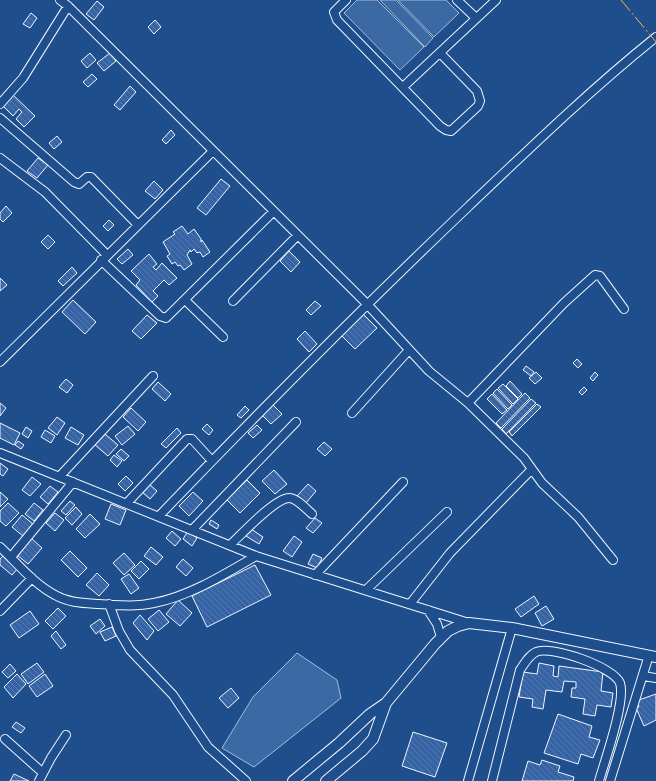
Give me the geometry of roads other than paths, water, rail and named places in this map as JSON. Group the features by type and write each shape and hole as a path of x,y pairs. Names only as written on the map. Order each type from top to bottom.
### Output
{"main road":[{"path":"293,781 339,744 370,714 386,703 441,637 458,626 469,623 512,628 652,656"},
{"path":"326,781 362,752 373,739 386,703"}],"street":[{"path":"60,0 68,6 297,236 367,304 429,371 468,403 524,458 542,483 583,523 613,560"},
{"path":"346,0 334,12 337,20 440,126 451,131 478,106 480,101 477,91 440,53"},
{"path":"458,0 476,18"},
{"path":"402,87 496,0"},
{"path":"0,104 23,78 68,6"},
{"path":"159,516 367,304 548,132 626,61 656,37"},
{"path":"0,118 74,182 79,184 87,177 91,177 138,224"},
{"path":"0,362 104,257 213,151"},
{"path":"0,158 45,192 104,257 164,318 169,316 273,212"},
{"path":"233,301 297,236"},
{"path":"468,403 592,276 596,274 600,276 624,309"},
{"path":"185,300 223,337"},
{"path":"352,413 409,350"},
{"path":"60,476 153,376"},
{"path":"192,530 296,422"},
{"path":"127,503 187,439 192,439 212,461"},
{"path":"0,453 256,556 469,623"},
{"path":"410,604 450,553 532,469"},
{"path":"11,557 73,482"},
{"path":"315,575 403,482"},
{"path":"230,545 271,508 285,500 294,500 312,514"},
{"path":"366,590 447,512"},
{"path":"0,547 45,589 67,600 109,604 140,605 166,600 212,580 256,556"},
{"path":"0,611 32,578"},
{"path":"109,604 119,631 130,650 173,695 208,746 246,781"},
{"path":"428,610 437,624 441,637"},
{"path":"468,781 512,628"},
{"path":"492,781 520,670 527,659 537,651 549,651 600,666 609,671 619,681 621,697 599,781"},
{"path":"610,781 643,676 652,656"},
{"path":"643,676 656,678"},
{"path":"39,781 66,735"},
{"path":"5,739 43,773"}],"water":[{"path":"357,0 377,0 424,47 400,70 344,13"},
{"path":"380,0 396,0 433,38 425,47"},
{"path":"398,0 446,0 459,13 434,37"},
{"path":"297,653 337,680 341,698 254,767 222,748 253,697"}]}
